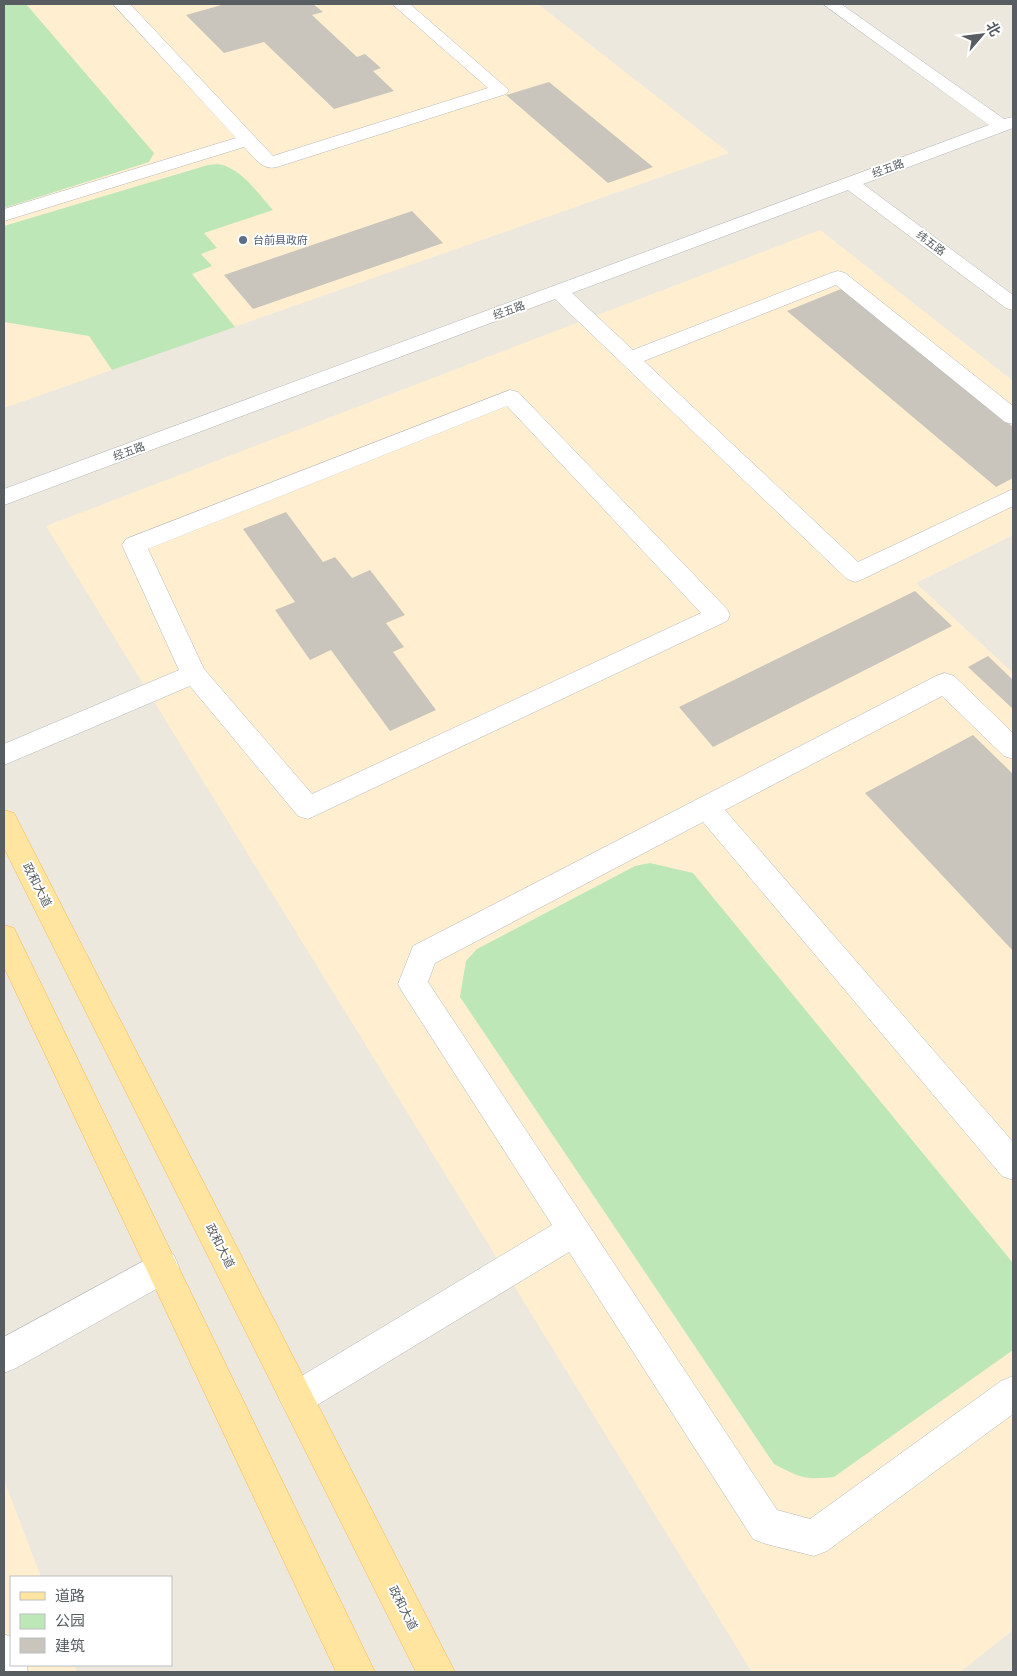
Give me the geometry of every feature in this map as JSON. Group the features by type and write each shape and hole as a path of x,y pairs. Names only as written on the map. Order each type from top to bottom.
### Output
{"main road":[{"name":"政和大道","path":"4,821 436,1672"},
{"path":"4,937 356,1672"}],"street":[{"path":"121,4 270,163 500,90 400,4"},
{"path":"831,4 1008,124"},
{"name":"经五路","path":"4,497 1008,124"},
{"path":"4,215 248,140"},
{"name":"纬五路","path":"850,183 1013,304"},
{"path":"630,359 838,277 1013,417"},
{"path":"558,291 855,573 1013,497"},
{"path":"510,397 718,615 308,808 194,674 134,545 510,397"},
{"path":"4,754 194,674"},
{"path":"1013,749 945,683 423,955 413,984 766,1526 814,1538 1013,1394"},
{"path":"706,807 1013,1165"},
{"path":"297,1398 574,1230"},
{"path":"4,1356 162,1267"},
{"path":"4,1653 9,1668 4,1672"}],"shaded area":[{"name":"台前县政府","path":"4,4 538,4 729,153 4,408"},
{"path":"820,230 1013,381 1013,535 916,583 1013,673 1013,1630 960,1672 752,1672 46,526"},
{"path":"4,1480 41,1576 10,1576 10,1666 74,1666 77,1672 4,1672"}],"green space":[{"path":"4,4 26,4 154,153 149,162 4,208"},
{"path":"218,164 227,166 242,176 273,210 204,233 217,248 201,254 212,266 192,274 235,327 112,370 89,336 4,322 4,226 208,165"},
{"path":"650,863 693,873 1013,1263 1013,1350 834,1477 803,1477 774,1464 460,997 466,961 477,949 635,866"}],"building":[{"path":"225,4 313,4 323,12 312,15 357,57 365,54 381,68 373,71 394,91 334,109 264,42 224,53 186,15"},
{"path":"549,82 653,167 608,183 506,95"},
{"path":"412,211 443,243 253,309 224,275"},
{"path":"841,289 1013,427 1013,478 996,487 787,311"},
{"path":"286,512 323,562 335,557 352,578 370,570 405,615 386,623 404,647 393,652 436,710 390,731 331,650 310,660 275,610 295,602 243,529"},
{"path":"915,591 952,626 713,747 679,707"},
{"path":"988,656 1013,680 1013,709 968,667"},
{"path":"973,735 1013,774 1013,951 865,793"}],"place":[{"name":"台前县政府","path":"243,240"}]}
